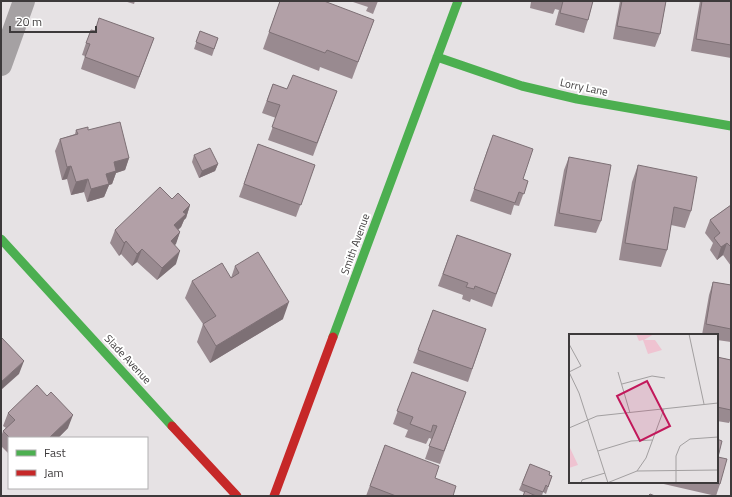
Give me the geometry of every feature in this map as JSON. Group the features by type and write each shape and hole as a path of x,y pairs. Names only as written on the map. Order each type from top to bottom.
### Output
{"street":[{"path":"1,65 24,1"},
{"name":"Smith Avenue","path":"274,496 458,1"},
{"name":"Lorry Lane","path":"437,57 522,86 577,99 731,126"},
{"name":"Slade Avenue","path":"1,239 237,496"}],"building":[{"path":"280,1 324,1 374,20 358,62 327,50 325,53 269,32"},
{"path":"563,1 593,1 588,20 560,13"},
{"path":"622,1 666,1 660,34 617,26"},
{"path":"702,1 731,1 731,45 696,39"},
{"path":"99,18 154,38 139,77 85,57 90,44 86,43 91,30 95,31"},
{"path":"200,31 218,38 214,49 196,42"},
{"path":"293,75 337,91 317,143 272,127 280,105 267,101 273,84 287,89"},
{"path":"120,122 129,158 114,162 116,171 106,174 109,184 91,189 88,179 76,182 71,166 67,167 60,139 78,134 76,130 88,127 88,130"},
{"path":"493,135 533,149 523,179 528,181 524,194 519,192 515,203 474,189"},
{"path":"258,144 315,165 301,205 244,184"},
{"path":"210,148 218,164 202,171 194,155"},
{"path":"569,157 611,165 601,221 559,213"},
{"path":"638,165 697,177 691,211 674,207 667,250 625,243"},
{"path":"160,187 172,199 178,193 190,205 183,212 186,214 174,225 180,232 171,241 180,251 162,268 142,249 137,254 126,241 124,243 115,230"},
{"path":"731,205 731,247 727,243 721,247 714,238 720,233 710,220"},
{"path":"457,235 511,254 496,294 475,286 474,289 466,287 468,283 443,274"},
{"path":"258,252 289,302 216,346 203,324 216,316 192,281 222,263 231,278 239,273 235,266"},
{"path":"713,282 731,285 731,329 706,324"},
{"path":"433,310 486,329 472,369 418,350"},
{"path":"1,337 24,361 1,382"},
{"path":"718,357 731,360 731,410 718,407"},
{"path":"412,372 466,392 444,451 429,446 437,426 433,425 431,432 410,424 413,417 397,411"},
{"path":"37,385 47,396 51,392 73,415 50,437 9,437 3,431 15,420 8,413"},
{"path":"718,439 722,441 718,457"},
{"path":"385,445 439,466 435,478 456,486 453,496 396,496 370,486"},
{"path":"718,457 727,459 720,484 716,483 718,483"},
{"path":"530,464 550,472 549,475 552,476 548,487 546,485 543,492 522,484"},
{"path":"525,491 536,496 523,496"}],"traffic: fast":[{"path":"333,337 458,1"},
{"path":"437,57 522,86 577,99 731,126"},
{"path":"1,239 172,426"}],"traffic: jam":[{"path":"274,496 333,337"},
{"path":"172,426 237,496"}]}
